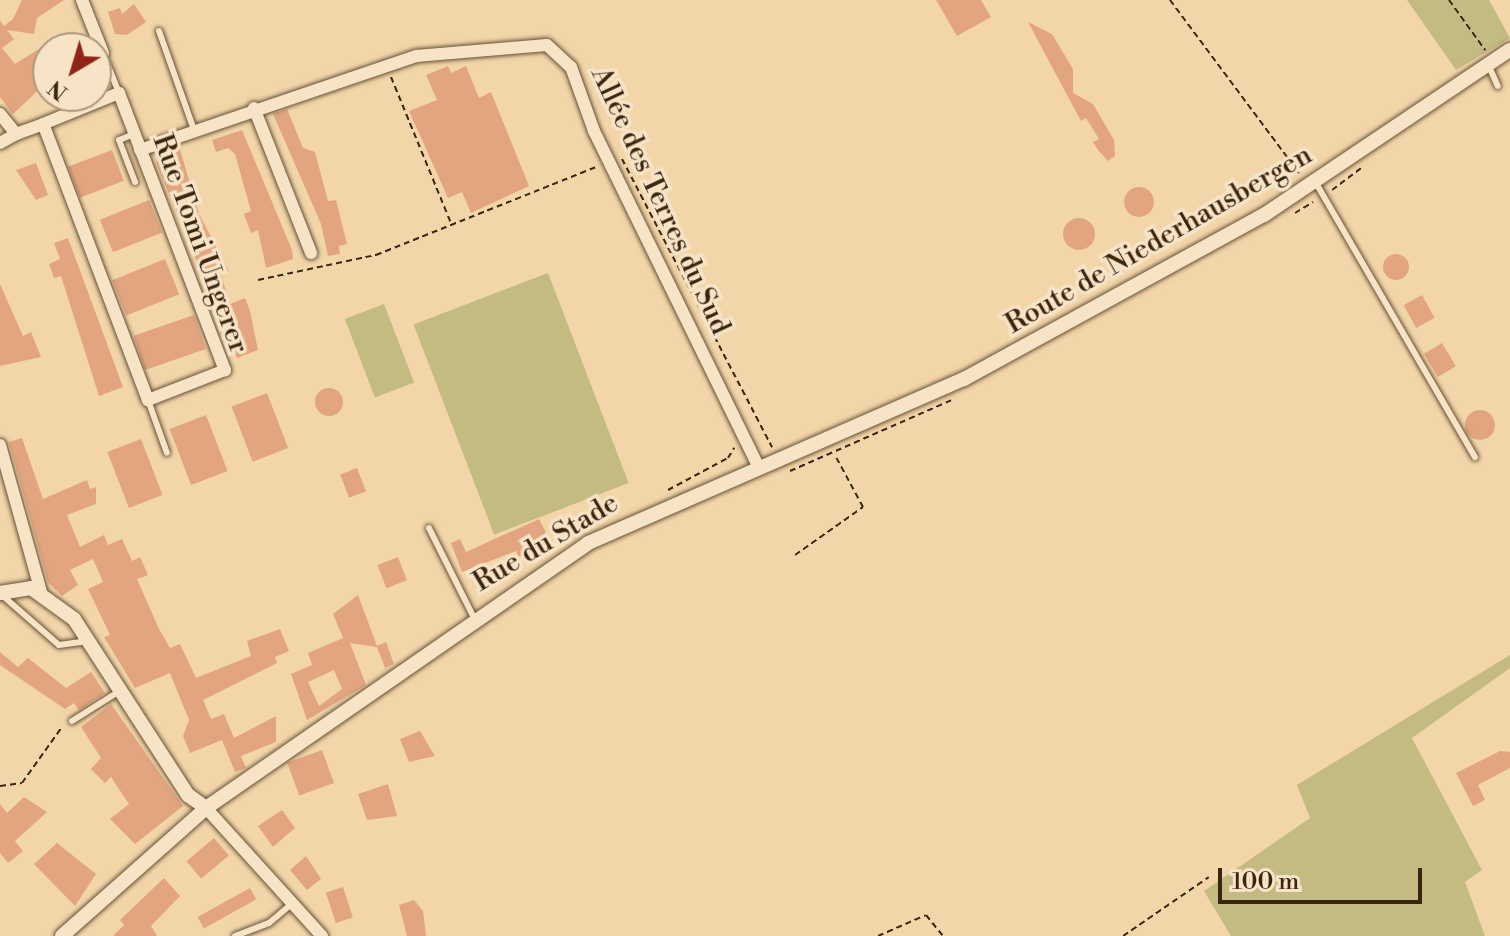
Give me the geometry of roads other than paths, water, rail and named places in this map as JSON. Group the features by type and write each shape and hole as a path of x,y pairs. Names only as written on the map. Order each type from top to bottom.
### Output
{"street":[{"path":"82,0 95,32"},
{"name":"Allée des Terres du Sud","path":"140,150 193,127 416,56 547,45 571,67 609,161 758,466"},
{"name":"Route de Niederhausbergen","path":"948,388 1313,185 1488,62 1510,50"},
{"path":"0,143 119,93"},
{"name":"Rue Tomi Ungerer","path":"119,93 225,370 148,400"},
{"path":"254,108 311,253"},
{"path":"0,114 16,134"},
{"path":"43,124 148,400"},
{"name":"Rue du Stade","path":"62,936 206,808 474,618 588,543 775,458 827,442 948,388"},
{"path":"0,445 41,592"},
{"path":"0,593 24,586 41,592 90,641 188,795 206,808 322,936"}],"lane":[{"path":"159,31 193,127"},
{"path":"1488,62 1498,86"},
{"name":"Rue Tomi Ungerer","path":"112,76 119,93"},
{"path":"134,134 119,140 135,182"},
{"path":"1313,185 1475,457"},
{"path":"148,400 167,453"},
{"path":"429,528 474,618"},
{"path":"0,593 59,645 90,641"},
{"path":"72,721 122,690"},
{"path":"235,936 269,923 293,903"}]}
